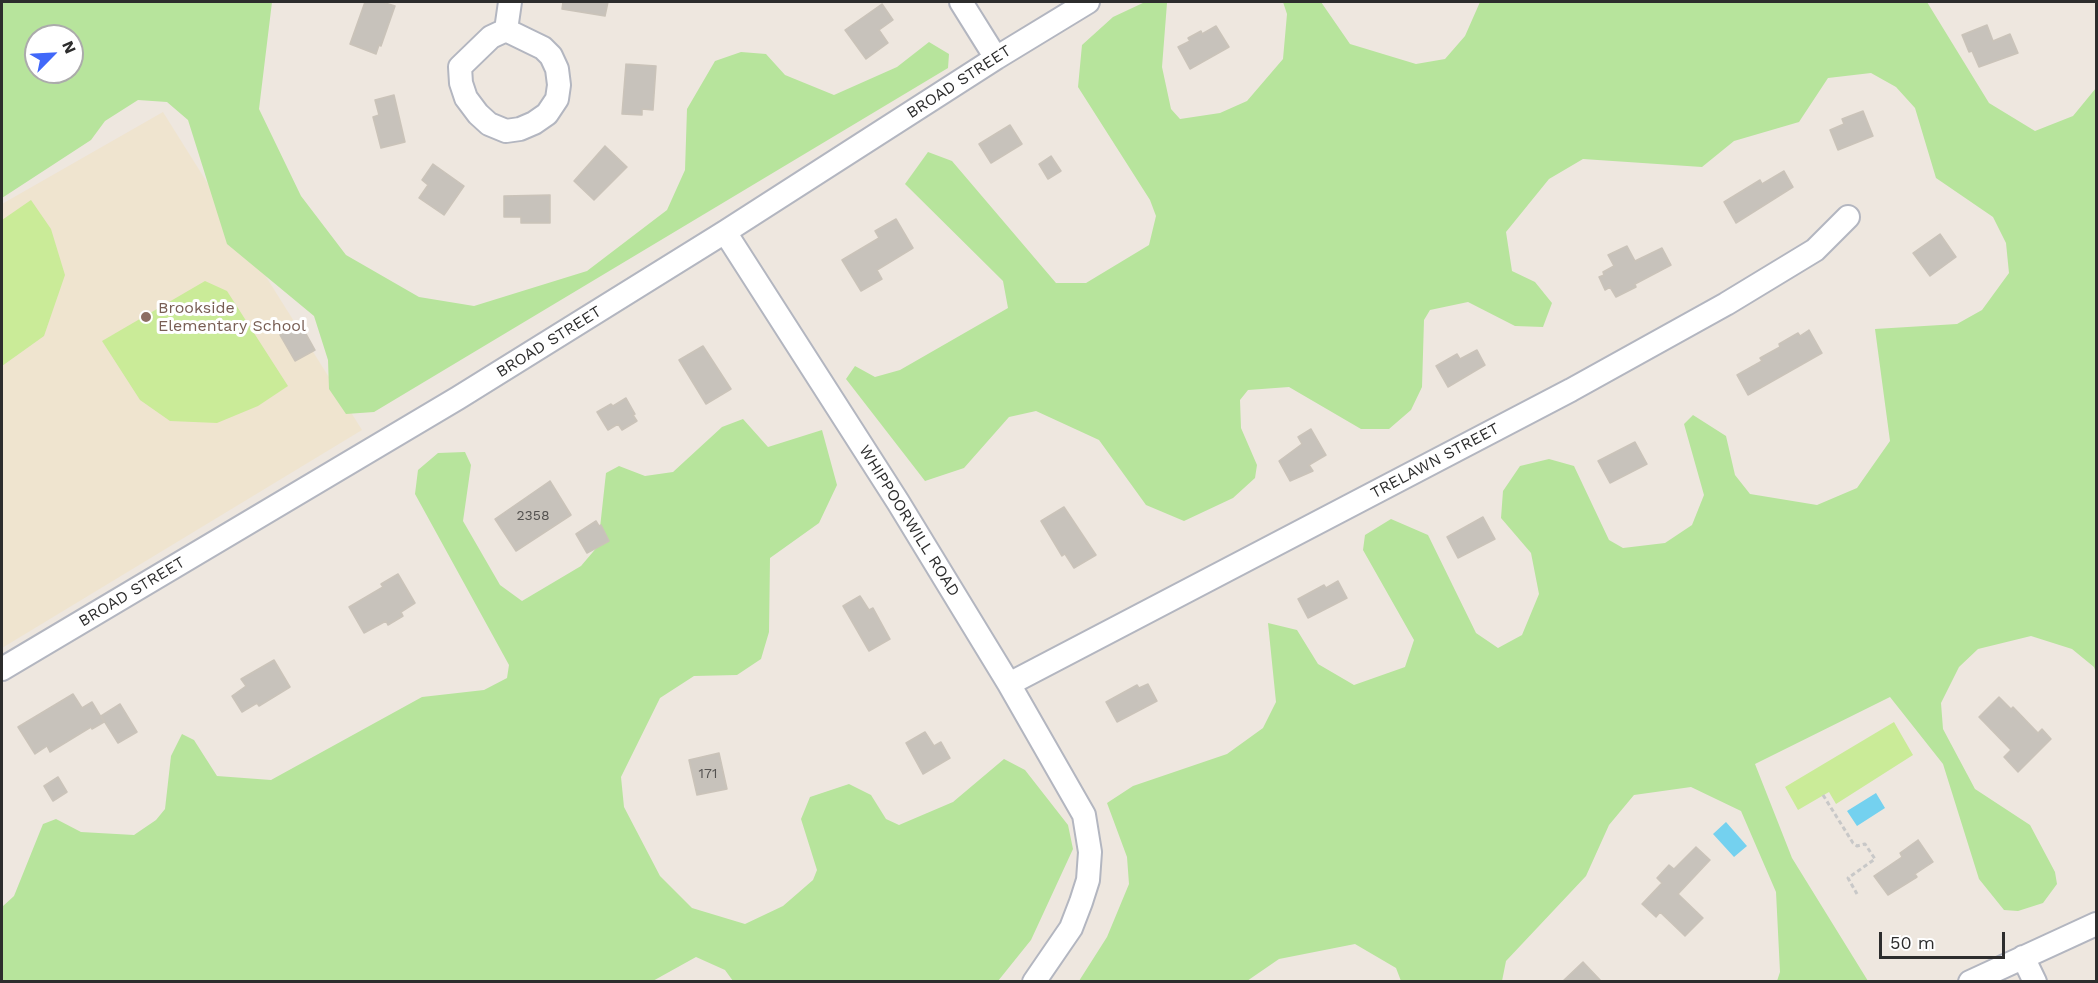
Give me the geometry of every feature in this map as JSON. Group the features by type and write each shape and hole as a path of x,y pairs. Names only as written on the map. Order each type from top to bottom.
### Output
{"street":[{"path":"506,30 510,2"},
{"path":"961,2 996,58"},
{"name":"BROAD STREET","path":"2,669 458,398 1088,2"},
{"path":"506,30 543,48 551,56 557,69 559,85 557,99 547,114 520,129 506,131 489,124 466,98 461,83 460,67 491,37 506,30"},
{"name":"TRELAWN STREET","path":"1009,684 1571,390 1725,304 1815,250 1848,217"},
{"name":"WHIPPOORWILL ROAD","path":"725,232 898,502 1009,684 1084,815 1090,852 1088,880 1071,928 1034,981"},
{"path":"1970,981 2097,924"},
{"path":"2023,957 2035,981"}],"path":[{"path":"1824,795 1853,843 1857,846 1865,844 1875,860 1848,878 1857,894"}],"shaded area":[{"name":"Brookside Elementary School","path":"163,112 362,430 2,648 2,204"}],"green space":[{"path":"2,2 272,2 259,109 301,196 346,255 419,297 474,306 587,271 667,210 685,170 687,109 715,61 741,52 766,54 785,75 834,95 897,67 929,42 949,54 948,68 374,412 346,414 329,389 328,360 314,316 227,244 188,120 167,102 138,100 105,121 91,140 2,198"},
{"path":"1145,2 1167,3 1162,67 1171,109 1180,119 1220,113 1247,101 1283,59 1287,14 1283,2 1321,2 1350,44 1416,64 1445,59 1465,36 1480,2 1927,2 1989,103 2035,131 2073,116 2096,88 2096,673 2094,667 2072,649 2031,636 1978,649 1959,667 1941,703 1943,729 1975,789 2030,825 2055,872 2057,884 2043,903 2018,911 2004,910 1979,879 1943,764 1890,697 1755,764 1792,858 1868,981 1777,981 1780,972 1776,892 1741,811 1691,787 1634,795 1609,825 1586,876 1506,961 1502,981 1401,981 1396,968 1355,944 1279,959 1247,981 1079,981 1107,937 1129,884 1127,857 1107,803 1133,786 1227,754 1263,728 1276,702 1268,623 1297,630 1318,664 1354,685 1405,667 1414,640 1363,550 1365,535 1391,519 1428,535 1476,633 1498,648 1522,635 1539,594 1531,553 1501,518 1503,491 1520,466 1549,459 1574,466 1609,540 1623,548 1665,543 1692,525 1704,495 1684,424 1693,415 1726,436 1735,475 1750,494 1817,505 1857,488 1890,441 1875,329 1957,324 1982,310 2009,273 2006,243 1993,217 1936,178 1915,108 1896,87 1871,73 1828,78 1799,122 1734,141 1702,167 1583,159 1549,179 1506,232 1512,271 1535,282 1552,303 1543,327 1515,326 1468,302 1430,310 1424,320 1422,387 1411,410 1389,429 1361,429 1289,387 1248,390 1240,400 1241,428 1257,465 1255,478 1233,498 1184,521 1146,505 1099,440 1036,411 1009,417 964,468 925,481 846,379 855,366 875,377 900,370 1008,308 1003,281 905,184 928,152 952,161 1056,283 1086,283 1149,245 1156,216 1150,200 1078,87 1082,45 1113,17"},
{"path":"31,200 51,229 65,275 44,336 2,366 2,220"},
{"path":"205,281 227,291 288,386 258,406 217,423 170,421 140,400 102,341"},
{"path":"743,419 768,447 822,430 837,485 819,523 770,558 769,632 761,659 737,675 694,676 660,698 621,777 624,807 660,876 692,908 745,924 783,906 813,880 817,870 801,819 810,797 849,784 871,795 886,819 899,825 953,802 1004,759 1025,770 1068,825 1073,849 1031,940 998,981 733,981 725,970 696,957 651,982 2,982 2,907 14,896 43,824 56,819 81,832 134,835 156,820 165,809 171,756 182,734 194,740 217,776 271,780 422,697 484,690 507,678 509,665 415,494 418,470 438,453 465,452 471,465 463,521 500,585 522,601 581,566 598,546 606,473 619,466 645,476 673,472 722,427"},
{"path":"1894,722 1913,755 1836,804 1829,792 1798,810 1785,787"}],"water":[{"path":"1876,793 1885,808 1857,826 1847,811"},
{"path":"1726,822 1747,846 1734,857 1713,834"}],"building":[{"path":"365,2 382,2 395,6 376,54 350,44"},
{"path":"563,2 608,2 605,16 562,9"},
{"path":"882,4 893,20 879,30 888,43 866,59 845,30"},
{"path":"1987,25 1993,41 2010,34 2018,53 1979,67 1962,35"},
{"path":"1216,26 1229,47 1190,69 1178,47 1190,41 1188,38 1201,31 1202,34"},
{"path":"626,64 656,66 653,110 642,109 642,115 622,114"},
{"path":"394,95 405,142 381,148 373,117 379,115 375,100"},
{"path":"1863,111 1873,136 1838,150 1830,130 1844,124 1842,119"},
{"path":"1010,125 1022,144 991,163 979,144"},
{"path":"605,146 627,167 594,200 574,181"},
{"path":"1051,156 1061,171 1048,179 1039,164"},
{"path":"433,164 464,186 444,215 419,198 428,185 422,180"},
{"path":"1784,171 1793,187 1736,223 1724,202 1760,180 1762,184"},
{"path":"550,195 550,223 521,223 521,217 504,217 504,196"},
{"path":"896,219 913,248 877,270 882,279 861,291 842,260 879,238 875,231"},
{"path":"1940,234 1956,257 1930,276 1913,253"},
{"path":"1627,246 1635,261 1662,248 1671,265 1616,297 1610,287 1605,290 1599,277 1614,266 1608,255"},
{"path":"300,323 315,350 295,361 280,335"},
{"path":"1809,330 1822,353 1748,395 1737,375 1762,361 1760,358 1780,347 1779,344 1798,333 1800,336"},
{"path":"703,346 731,389 706,404 679,360"},
{"path":"1477,350 1485,365 1448,387 1436,366 1457,354 1460,359"},
{"path":"626,398 637,421 622,430 618,424 608,430 597,412"},
{"path":"1311,429 1326,455 1309,465 1313,471 1290,481 1279,461 1302,444 1298,437"},
{"path":"1635,442 1647,464 1610,483 1598,461"},
{"path":"550,481 571,515 516,551 495,519"},
{"path":"1064,507 1096,555 1074,568 1065,554 1062,556 1041,521"},
{"path":"1483,517 1495,539 1458,558 1447,537"},
{"path":"596,521 599,526 601,525 609,541 587,553 576,534"},
{"path":"398,574 415,603 401,612 403,616 388,625 386,621 364,633 349,607 383,587 381,584"},
{"path":"1338,581 1347,598 1308,618 1298,599 1324,585 1326,588"},
{"path":"860,596 869,610 873,608 890,639 869,651 843,606"},
{"path":"274,660 290,687 259,706 257,703 242,712 232,696 246,686 241,679"},
{"path":"1148,684 1157,701 1117,722 1106,702 1137,685 1139,688"},
{"path":"73,694 82,708 92,702 104,722 92,729 91,727 50,752 47,746 35,754 18,727"},
{"path":"1999,697 2011,709 2013,707 2038,733 2042,729 2051,739 2018,772 2004,757 2011,750 1979,717"},
{"path":"120,704 137,732 118,743 101,716"},
{"path":"925,732 934,746 941,742 950,758 923,774 906,743"},
{"path":"719,753 727,789 697,795 689,760"},
{"path":"58,777 67,792 53,801 44,786"},
{"path":"1918,840 1933,862 1915,874 1917,877 1888,895 1874,876 1902,857 1900,853"},
{"path":"1696,847 1710,860 1678,894 1703,918 1685,936 1660,912 1656,917 1642,904 1662,883 1657,878 1669,865 1674,869"},
{"path":"1583,962 1601,981 1563,981"}],"place":[{"name":"Brookside Elementary School","path":"146,317"}]}
